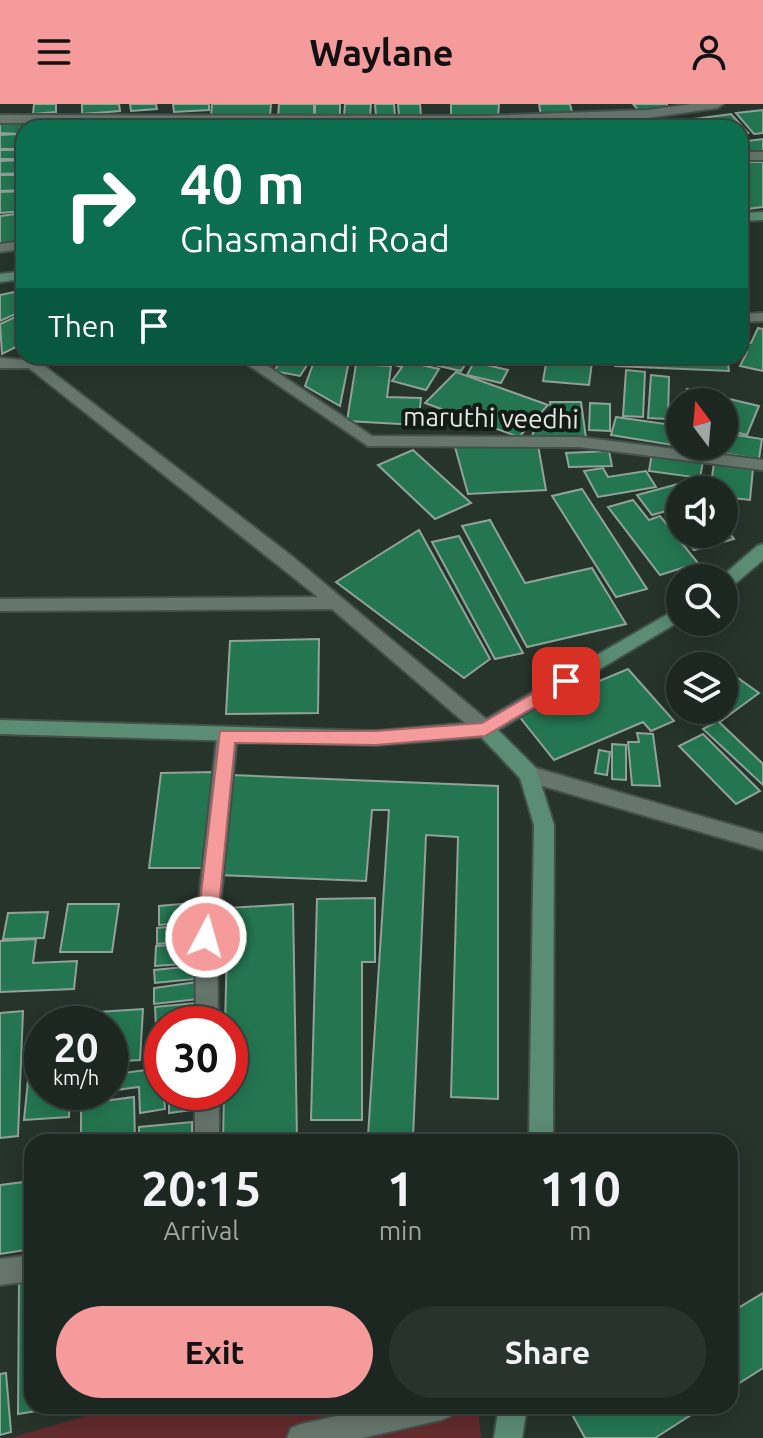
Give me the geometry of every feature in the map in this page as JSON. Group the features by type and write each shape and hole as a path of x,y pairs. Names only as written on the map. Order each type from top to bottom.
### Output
{"street":[{"path":"0,119 172,116 483,120 648,114 675,107 717,104"},
{"path":"648,114 653,120"},
{"path":"33,364 287,561 485,729 529,774 544,825 541,1134"},
{"name":"maruthi veedhi","path":"255,364 368,441 579,442 763,465"},
{"path":"738,572 763,550"},
{"path":"0,605 337,603"},
{"path":"0,727 376,738 485,729 666,621"},
{"path":"207,1006 206,937 227,736"},
{"path":"529,774 763,842"},
{"path":"207,1110 207,1134"},
{"path":"0,1272 24,1269"},
{"path":"301,1438 406,1414"},
{"path":"508,1438 512,1414"}],"shaded area":[{"path":"93,1414 479,1414 481,1438 10,1438"}],"building":[{"path":"34,104 56,104 56,112 33,114"},
{"path":"82,104 119,104 120,111 82,114"},
{"path":"130,104 156,104 157,109 131,111"},
{"path":"173,104 209,104 209,110 174,112"},
{"path":"212,104 271,104 270,116 211,116"},
{"path":"279,104 314,104 314,117 278,117"},
{"path":"315,104 340,104 340,116 315,116"},
{"path":"345,104 371,104 370,116 344,116"},
{"path":"375,104 394,104 395,116 376,116"},
{"path":"398,104 420,104 421,116 399,116"},
{"path":"451,104 499,104 498,117 451,115"},
{"path":"539,104 570,104 573,116 541,116"},
{"path":"633,104 666,104 670,108 640,112"},
{"path":"763,110 763,133 754,134 748,127 748,120 742,120 736,113"},
{"path":"731,114 736,120 695,120"},
{"path":"0,120 16,121 16,134 0,133"},
{"path":"16,134 15,149 0,149 0,135"},
{"path":"763,139 763,152 748,152 748,141"},
{"path":"0,150 16,150 16,159 0,159"},
{"path":"16,160 16,173 0,174 0,161"},
{"path":"748,162 763,162 763,207 748,209"},
{"path":"0,175 16,175 16,190 0,191"},
{"path":"16,191 16,212 0,213 0,192"},
{"path":"16,214 16,243 0,245 0,216"},
{"path":"16,292 16,314 0,321 0,295"},
{"path":"16,317 16,347 2,354 0,324"},
{"path":"758,328 763,329 763,371 740,366 748,364 748,342 751,343"},
{"path":"279,364 308,364 300,376 274,371"},
{"path":"313,364 348,364 340,406 305,386"},
{"path":"356,364 391,366 387,397 421,398 418,425 347,421"},
{"path":"390,364 417,364 439,369 426,390 392,381 402,367"},
{"path":"431,364 465,364 461,371"},
{"path":"473,364 508,370 501,383 467,375"},
{"path":"546,364 592,364 589,385 543,381"},
{"path":"728,364 729,371 615,366"},
{"path":"626,370 645,372 643,417 623,416"},
{"path":"456,372 548,405 519,437 425,403"},
{"path":"651,375 669,377 666,419 648,418"},
{"path":"738,401 759,406 747,435 738,433"},
{"path":"550,402 581,402 586,438 531,438 536,426 553,422"},
{"path":"590,403 610,404 610,431 589,430"},
{"path":"616,417 666,424 666,444 611,435"},
{"path":"738,435 762,439 759,459 738,456"},
{"path":"538,445 546,490 468,494 455,447"},
{"path":"413,450 471,503 435,519 378,465"},
{"path":"609,451 612,466 569,467 566,453"},
{"path":"652,453 666,455 666,460 703,461 700,476 649,471"},
{"path":"714,463 753,468 750,500 738,499 738,476 712,476"},
{"path":"603,468 608,477 646,471 656,487 598,497 584,471"},
{"path":"666,487 666,511 652,515 637,495"},
{"path":"582,489 647,589 616,597 552,496"},
{"path":"633,500 649,520 660,516 666,523 666,548 686,548 698,563 666,564 666,573 660,575 608,507"},
{"path":"490,520 525,583 592,568 626,624 527,647 462,526"},
{"path":"419,530 490,659 464,678 336,582"},
{"path":"459,536 523,653 495,659 432,542"},
{"path":"319,639 318,713 226,714 230,641"},
{"path":"628,669 666,712 667,724 651,731 643,722 554,760 518,715"},
{"path":"738,678 759,693 738,708"},
{"path":"721,724 763,764 763,785 703,729"},
{"path":"637,733 653,734 660,786 632,785 628,742 639,742"},
{"path":"703,734 760,791 736,804 679,746"},
{"path":"612,744 626,745 626,780 612,779"},
{"path":"599,750 610,752 607,775 595,773"},
{"path":"213,772 204,868 149,868 161,773"},
{"path":"232,775 498,786 498,1099 451,1097 458,837 426,835 413,1134 368,1134 389,810 372,810 366,881 216,875"},
{"path":"375,898 375,962 362,962 362,1120 311,1120 317,899"},
{"path":"204,902 205,921 159,925 159,906"},
{"path":"68,904 119,904 112,952 60,952"},
{"path":"293,904 297,1134 223,1134 224,1110 248,1110 248,1006 225,1006 228,908"},
{"path":"48,912 44,938 3,939 8,913"},
{"path":"196,924 197,940 157,944 157,928"},
{"path":"36,939 33,963 77,961 74,989 0,992 0,941"},
{"path":"197,943 197,963 155,966 156,946"},
{"path":"194,966 194,979 155,983 154,970"},
{"path":"197,982 198,999 154,1004 154,988"},
{"path":"196,1003 196,1006 165,1006"},
{"path":"143,1009 140,1060 128,1061 128,1010"},
{"path":"23,1011 18,1136 0,1138 0,1013"},
{"path":"144,1070 144,1110 159,1110 140,1113 139,1087 128,1088 128,1072"},
{"path":"134,1097 135,1134 81,1134 81,1110 128,1110 128,1098"},
{"path":"25,1110 69,1110 69,1117 24,1120"},
{"path":"192,1122 192,1134 139,1134 139,1127"},
{"path":"24,1182 24,1250 0,1254 0,1185"},
{"path":"24,1277 24,1413 18,1414 19,1278"},
{"path":"763,1293 763,1368 738,1384 738,1308"},
{"path":"6,1373 11,1432 0,1435 0,1374"},
{"path":"572,1414 692,1414 655,1438 585,1438"}],"route":[{"path":"206,937 227,736 376,738 485,729 566,681"}]}
